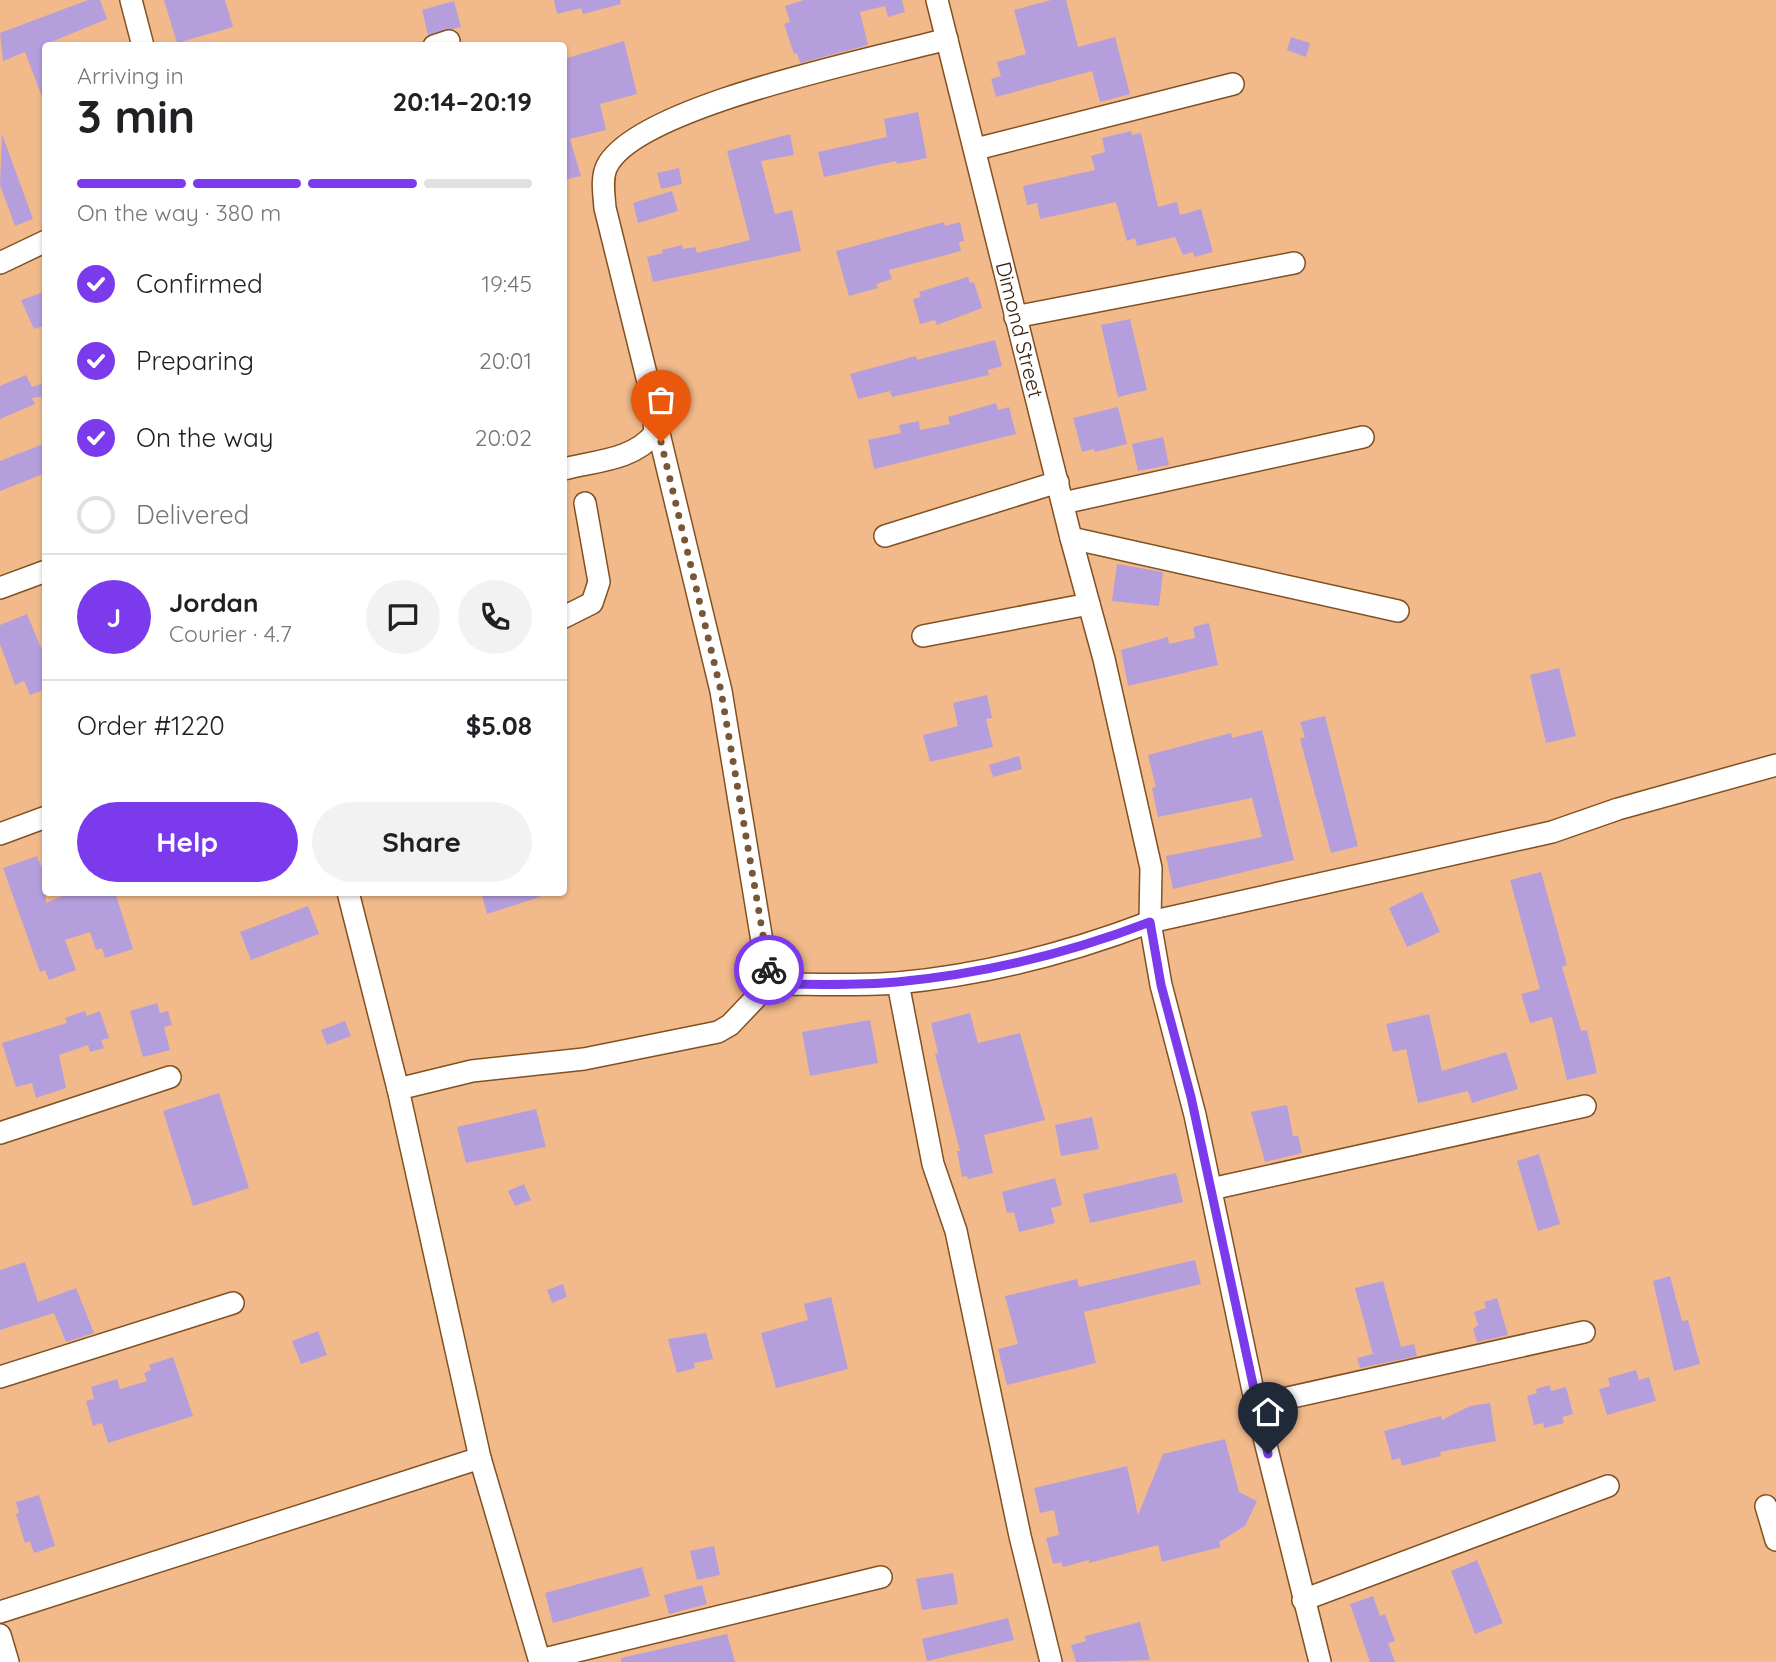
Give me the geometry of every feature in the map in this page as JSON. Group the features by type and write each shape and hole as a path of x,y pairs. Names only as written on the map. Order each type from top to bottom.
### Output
{"street":[{"path":"131,0 142,42"},
{"name":"Dimond Street","path":"937,0 1071,538 1104,659 1151,868 1150,922"},
{"path":"769,984 721,691 605,208 603,186 607,166 621,149 641,133 674,118 738,96 947,39"},
{"path":"976,149 1233,84"},
{"path":"0,263 42,244"},
{"path":"1015,317 1294,263"},
{"path":"567,468 628,454 645,446 655,433 655,417"},
{"path":"1063,503 1363,438"},
{"path":"885,536 1058,482"},
{"path":"567,616 592,603 599,582 585,503"},
{"path":"1071,538 1398,611"},
{"path":"0,588 42,572"},
{"path":"923,636 1089,604"},
{"path":"398,1089 472,1071 584,1059 718,1032 730,1026 769,984 898,982 1033,959 1150,922 1552,832 1618,809 1776,765"},
{"path":"0,834 42,818"},
{"path":"349,896 398,1089 480,1458 540,1661 881,1577"},
{"path":"1150,922 1161,985 1212,1189 1256,1405 1320,1662"},
{"path":"898,982 933,1164 956,1231 1051,1662"},
{"path":"0,1133 170,1077"},
{"path":"1212,1189 1585,1106"},
{"path":"0,1377 233,1303"},
{"path":"1256,1405 1584,1332"},
{"path":"0,1612 480,1458"},
{"path":"1303,1600 1608,1486"},
{"path":"1766,1506 1776,1540"},
{"path":"0,1635 8,1662"}],"building":[{"path":"88,0 100,0 107,19 51,42 42,42 42,97 25,52 3,61 0,33"},
{"path":"164,0 225,0 233,27 177,42"},
{"path":"554,0 620,0 621,4 583,14 581,8 557,14"},
{"path":"804,0 902,0 905,12 888,17 885,6 860,12 868,45 800,63 797,53 794,54 784,24 790,22 785,6"},
{"path":"1051,0 1066,0 1078,47 1115,37 1130,94 1100,102 1092,71 996,97 991,79 1001,76 997,62 1026,54 1014,10"},
{"path":"454,1 461,27 428,35 422,10"},
{"path":"1291,37 1310,43 1306,57 1287,50"},
{"path":"624,41 637,94 600,104 606,130 570,139 581,176 567,179 567,58"},
{"path":"918,112 927,158 897,164 896,161 824,177 818,152 887,137 884,119"},
{"path":"1131,131 1132,135 1141,133 1158,207 1177,202 1180,215 1201,209 1213,252 1194,257 1193,252 1183,255 1175,237 1137,246 1135,238 1127,241 1116,202 1040,219 1037,203 1027,205 1023,186 1095,170 1091,156 1105,152 1102,138"},
{"path":"2,134 33,219 15,226 0,185"},
{"path":"790,134 794,155 761,161 775,214 792,210 801,251 653,282 647,257 663,253 662,250 682,245 683,249 695,247 697,253 750,240 727,151"},
{"path":"679,168 682,184 661,189 657,173"},
{"path":"672,191 678,211 638,223 633,203"},
{"path":"944,222 945,226 960,222 964,241 959,242 961,251 889,270 892,279 876,284 878,288 849,296 836,251"},
{"path":"968,277 970,283 974,282 982,308 937,325 935,320 920,324 913,299 921,297 919,292"},
{"path":"42,292 42,326 34,329 21,300"},
{"path":"1130,319 1147,390 1118,397 1101,325"},
{"path":"995,340 1002,366 988,370 989,375 892,397 890,391 858,399 850,374 916,356 917,360"},
{"path":"26,375 32,387 42,383 42,397 32,398 35,404 0,419 0,386"},
{"path":"996,403 998,410 1009,407 1016,434 874,469 868,440 901,433 899,425 919,421 920,430 950,424 948,417"},
{"path":"1118,407 1127,444 1095,452 1094,449 1082,452 1073,418"},
{"path":"1163,437 1169,465 1138,471 1132,444"},
{"path":"42,445 42,475 0,491 0,461"},
{"path":"1117,564 1163,572 1159,606 1112,601"},
{"path":"27,614 42,650 42,690 30,695 24,681 15,685 0,644 0,625"},
{"path":"1209,623 1218,665 1128,686 1121,650 1168,637 1169,644 1195,638 1193,627"},
{"path":"1559,668 1576,736 1546,743 1530,675"},
{"path":"987,695 992,718 986,719 993,747 930,762 923,735 958,726 953,703"},
{"path":"1325,716 1358,846 1331,853 1300,739 1305,737 1300,722"},
{"path":"1262,730 1294,860 1173,889 1166,856 1262,837 1252,798 1158,817 1152,788 1156,787 1148,755 1231,733 1232,738"},
{"path":"1019,756 1022,769 993,777 989,765"},
{"path":"37,856 42,869 42,896 46,896 46,903 63,896 116,896 133,949 105,958 102,948 96,950 90,932 65,940 76,970 49,980 45,970 40,972 3,868"},
{"path":"1541,872 1567,965 1562,967 1581,1031 1587,1030 1597,1073 1567,1080 1552,1017 1530,1023 1521,994 1540,989 1510,880"},
{"path":"1422,892 1440,932 1407,947 1389,908"},
{"path":"482,896 540,896 540,897 487,914"},
{"path":"308,906 319,934 251,960 240,932"},
{"path":"157,1003 160,1013 168,1011 172,1025 164,1027 170,1050 143,1057 130,1011"},
{"path":"85,1011 87,1016 100,1011 109,1038 101,1040 104,1048 90,1052 88,1045 59,1055 66,1088 36,1098 32,1083 16,1087 2,1043 67,1023 65,1018"},
{"path":"970,1013 978,1043 1020,1033 1045,1120 984,1135 993,1173 968,1179 967,1176 962,1177 957,1151 960,1151 935,1054 938,1053 931,1023"},
{"path":"1429,1014 1442,1071 1506,1052 1518,1089 1472,1103 1468,1091 1418,1103 1406,1049 1393,1052 1386,1024"},
{"path":"870,1020 878,1063 810,1076 802,1032"},
{"path":"345,1021 351,1036 327,1045 321,1030"},
{"path":"219,1093 249,1188 193,1206 163,1111"},
{"path":"1287,1105 1293,1136 1298,1136 1302,1153 1265,1162 1251,1112"},
{"path":"536,1109 546,1147 466,1163 457,1127"},
{"path":"1092,1117 1099,1149 1061,1156 1055,1125"},
{"path":"1539,1154 1560,1224 1538,1231 1517,1161"},
{"path":"1176,1173 1183,1202 1090,1223 1083,1194"},
{"path":"1055,1178 1062,1205 1051,1208 1055,1223 1019,1232 1014,1212 1007,1213 1002,1192"},
{"path":"524,1184 531,1200 515,1206 508,1191"},
{"path":"1195,1260 1201,1284 1084,1312 1096,1363 1007,1385 998,1349 1018,1344 1005,1296 1077,1279 1079,1287"},
{"path":"25,1262 38,1302 76,1288 94,1333 66,1342 54,1313 0,1330 0,1270"},
{"path":"1670,1276 1682,1321 1688,1320 1700,1364 1674,1371 1653,1281"},
{"path":"1383,1281 1401,1347 1414,1344 1417,1356 1360,1368 1357,1358 1373,1354 1355,1288"},
{"path":"563,1284 567,1297 552,1303 547,1290"},
{"path":"831,1297 848,1369 776,1388 761,1333 808,1320 804,1304"},
{"path":"1497,1298 1508,1335 1477,1342 1473,1329 1478,1325 1474,1312 1486,1308 1484,1302"},
{"path":"318,1331 327,1355 301,1364 292,1341"},
{"path":"706,1333 713,1359 694,1363 695,1368 677,1373 668,1339"},
{"path":"173,1357 193,1416 108,1443 102,1423 93,1426 86,1401 94,1399 91,1387 117,1379 120,1389 147,1381 144,1373 151,1370 149,1365"},
{"path":"1636,1370 1639,1380 1649,1377 1656,1401 1607,1415 1599,1389 1610,1386 1608,1378"},
{"path":"1550,1385 1551,1391 1566,1387 1573,1414 1562,1417 1564,1423 1544,1428 1543,1423 1534,1425 1527,1396 1537,1393 1536,1389"},
{"path":"1490,1403 1496,1441 1440,1452 1441,1456 1402,1466 1400,1458 1392,1460 1384,1431 1441,1416 1442,1420 1470,1406"},
{"path":"1225,1439 1239,1492 1257,1501 1245,1526 1219,1542 1221,1547 1162,1562 1158,1545 1089,1563 1089,1560 1063,1567 1061,1562 1053,1564 1046,1538 1059,1535 1054,1510 1040,1513 1034,1488 1127,1466 1138,1515 1163,1454"},
{"path":"39,1495 55,1546 34,1553 30,1541 25,1543 16,1514 19,1513 16,1502"},
{"path":"714,1546 720,1575 697,1580 690,1551"},
{"path":"1477,1560 1503,1623 1475,1634 1451,1571"},
{"path":"642,1567 650,1596 553,1623 545,1593"},
{"path":"953,1573 958,1604 922,1610 916,1579"},
{"path":"702,1585 707,1604 669,1614 664,1595"},
{"path":"1373,1596 1380,1616 1385,1614 1395,1641 1388,1643 1395,1662 1370,1662 1350,1604"},
{"path":"1008,1618 1014,1640 927,1661 922,1639"},
{"path":"1140,1622 1150,1660 1076,1662 1071,1645 1086,1641 1085,1636"},
{"path":"727,1634 735,1662 621,1662 621,1658"}],"way so far":[{"path":"661,442 721,691 769,970"}],"route":[{"path":"769,970 769,984 898,982 945,977 1033,959 1150,922 1161,985 1212,1189 1268,1454"}]}
